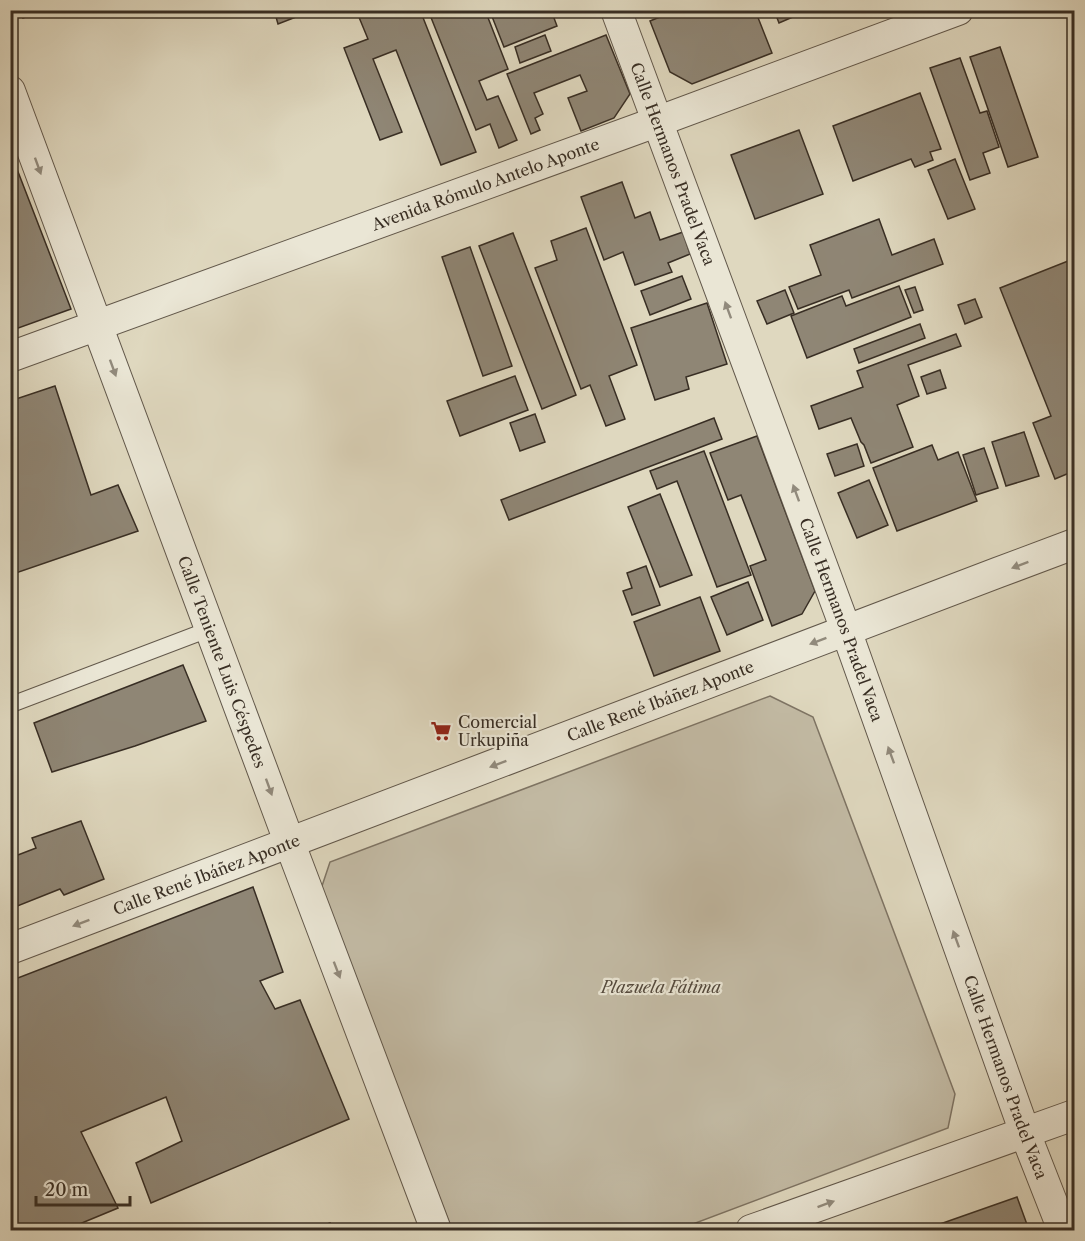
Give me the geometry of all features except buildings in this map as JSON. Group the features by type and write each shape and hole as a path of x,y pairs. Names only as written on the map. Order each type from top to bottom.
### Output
{"street":[{"name":"Calle Hermanos Pradel Vaca","path":"616,10 846,630 1025,1133 1063,1230"},
{"name":"Avenida Rómulo Antelo Aponte","path":"10,357 958,10"},
{"name":"Calle Teniente Luis Céspedes","path":"10,91 436,1230"},
{"name":"Calle René Ibáñez Aponte","path":"10,949 1074,544"},
{"path":"751,1230 1074,1116"}],"lane":[{"path":"10,705 210,629"}],"green space":[{"name":"Plazuela Fátima","path":"770,696 813,717 955,1094 948,1128 677,1230 452,1230 321,889 330,862"}],"place":[{"name":"Comercial Urkupiña","path":"441,731"}]}
